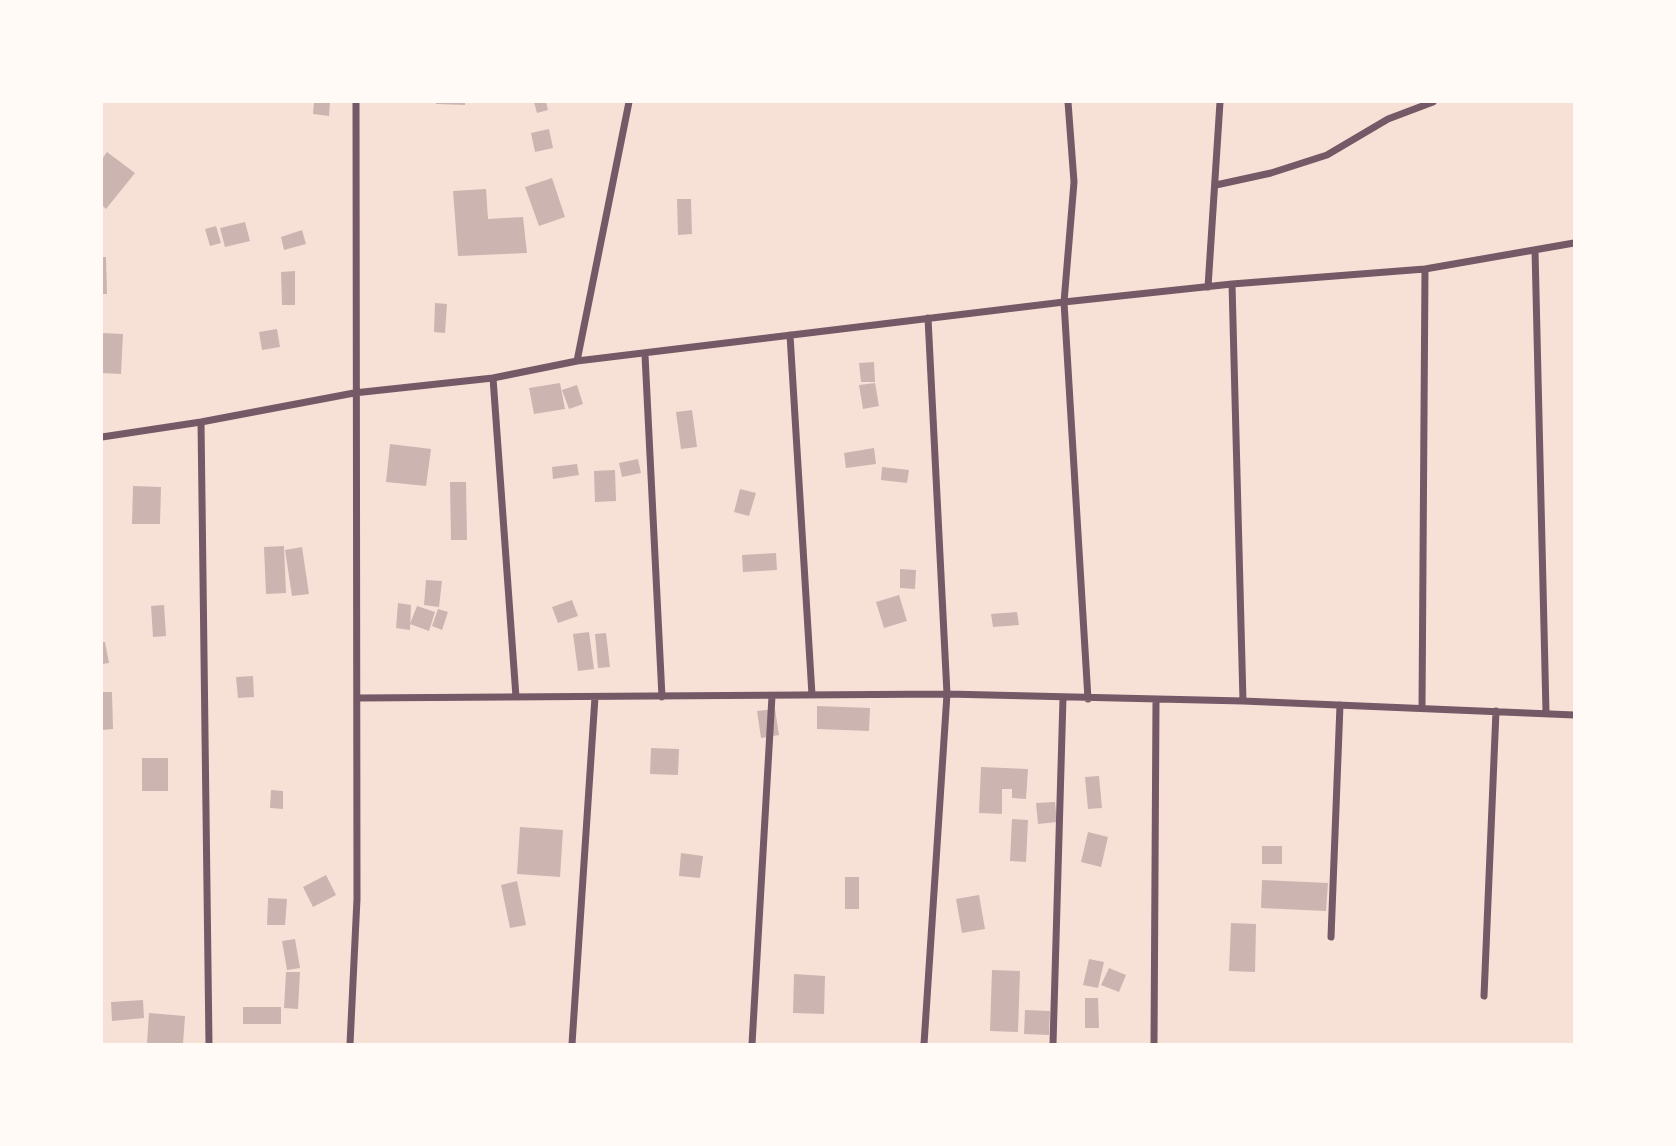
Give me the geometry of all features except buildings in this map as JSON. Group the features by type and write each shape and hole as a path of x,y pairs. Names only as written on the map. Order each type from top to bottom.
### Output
{"street":[{"path":"350,1045 357,899 358,698 354,393 356,102"},
{"path":"577,361 629,102"},
{"path":"1068,102 1074,182 1064,302 1088,699"},
{"path":"1208,287 1220,102"},
{"path":"1216,185 1272,173 1327,155 1388,119 1433,102"},
{"path":"102,437 201,422 354,393 493,378 577,361 645,355 1064,302 1232,284 1425,269 1574,243"},
{"path":"1535,250 1546,712"},
{"path":"1422,708 1425,269"},
{"path":"1232,284 1243,701"},
{"path":"924,1045 947,694 928,318"},
{"path":"790,335 812,695"},
{"path":"645,355 662,697"},
{"path":"493,378 516,697"},
{"path":"201,422 209,1045"},
{"path":"358,698 947,694 1243,701 1574,715"},
{"path":"752,1045 772,696"},
{"path":"572,1045 595,697"},
{"path":"1053,1045 1063,698"},
{"path":"1154,1045 1156,700"},
{"path":"1332,937 1340,705"},
{"path":"1484,996 1496,710"}]}
